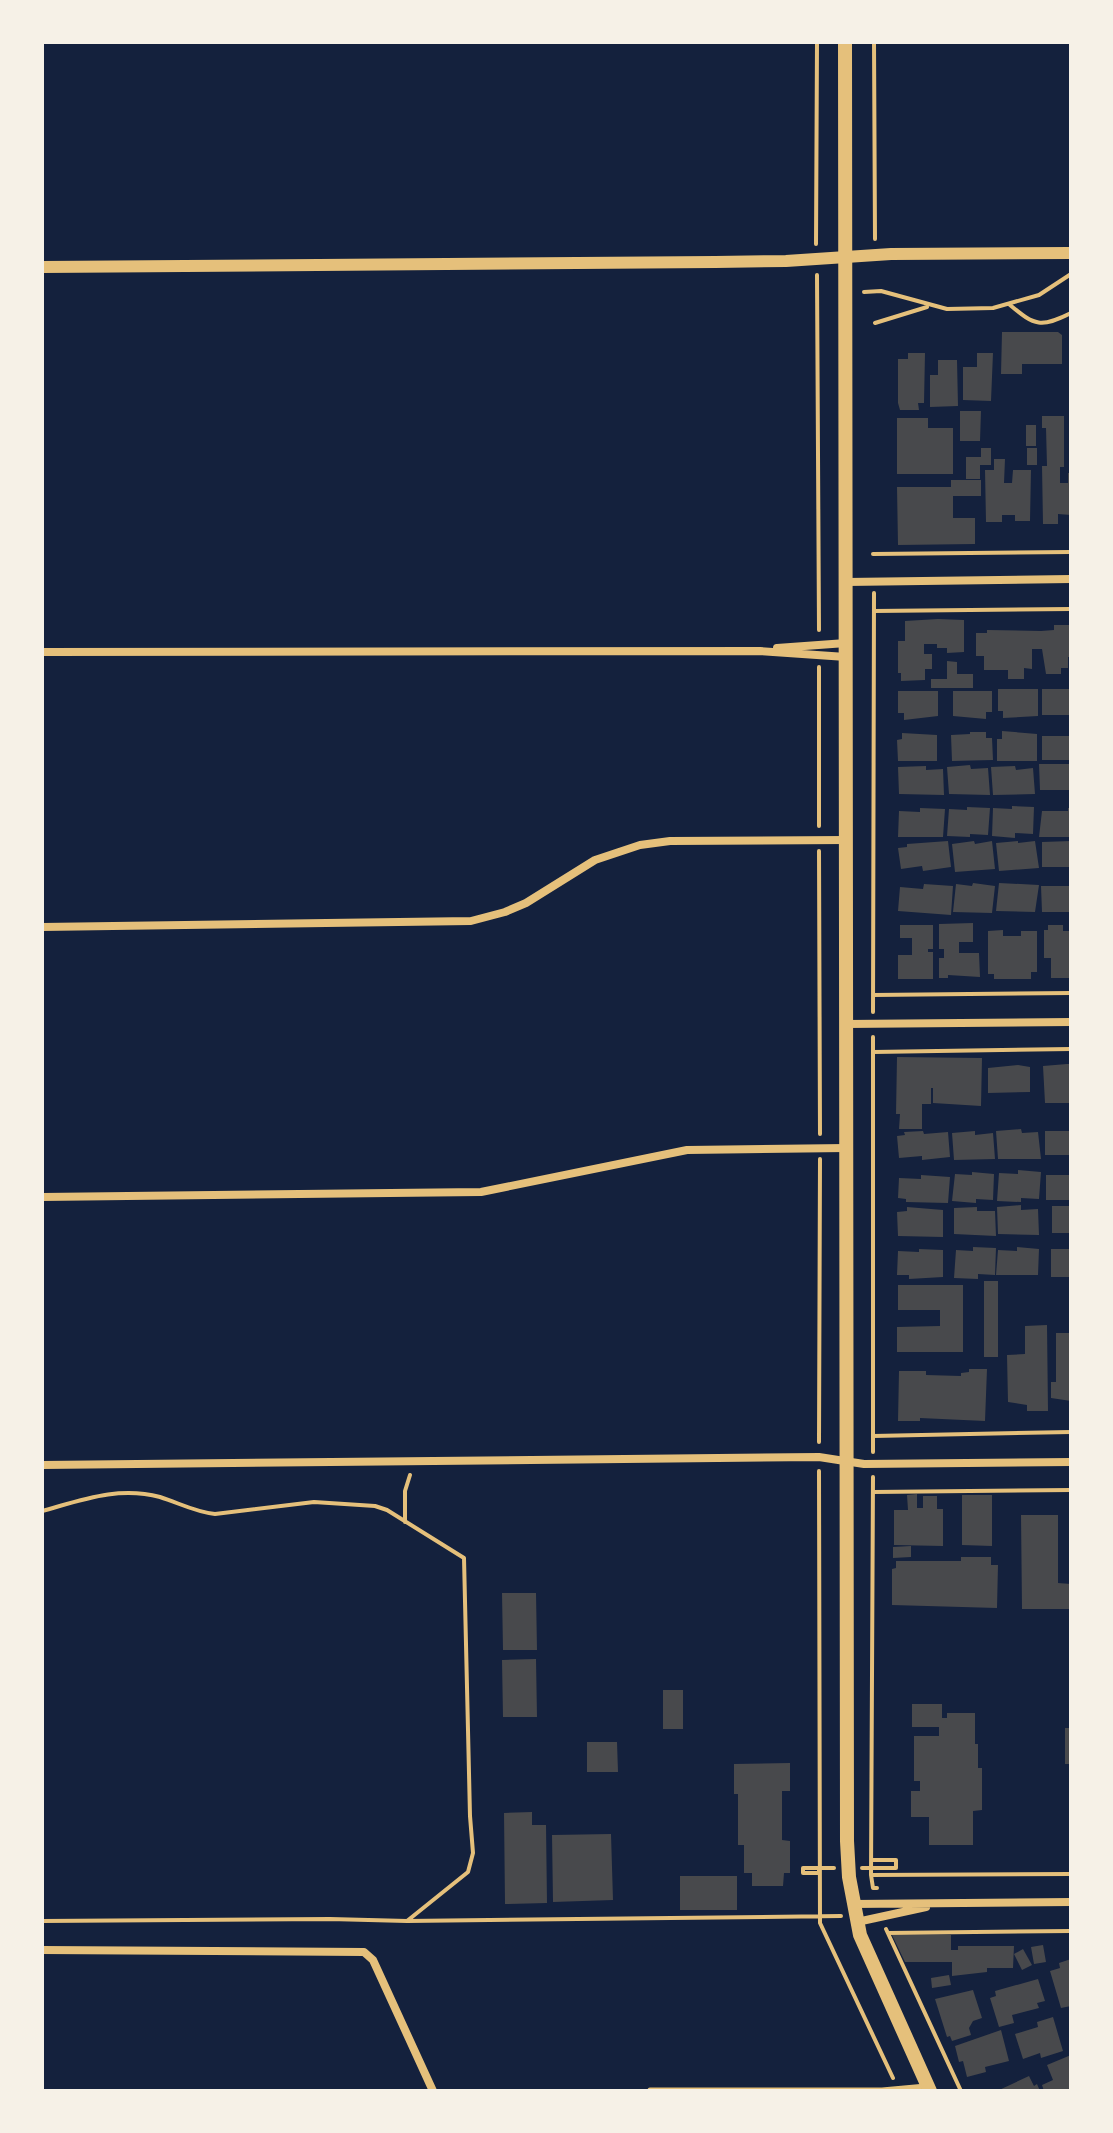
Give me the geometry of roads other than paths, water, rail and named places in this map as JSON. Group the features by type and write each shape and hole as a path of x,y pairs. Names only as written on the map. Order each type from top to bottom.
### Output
{"main road":[{"path":"845,42 847,1841 855,1914 879,1980 928,2088"}],"street":[{"path":"42,267 703,262 891,254 1071,253"},
{"path":"846,582 1071,579"},
{"path":"760,651 819,643 846,650"},
{"path":"42,652 760,651 819,656 846,650"},
{"path":"42,927 471,921 526,903 595,860 640,845 670,841 846,840"},
{"path":"846,1024 1071,1022"},
{"path":"42,1197 481,1192 687,1150 846,1148"},
{"path":"42,1465 819,1457 873,1464 1071,1462"},
{"path":"855,1914 882,1901 939,1904 1071,1902"},
{"path":"855,1914 884,1916 939,1904"},
{"path":"42,1950 364,1952 373,1960 433,2091"}],"lane":[{"path":"650,2090 928,2088"}]}
